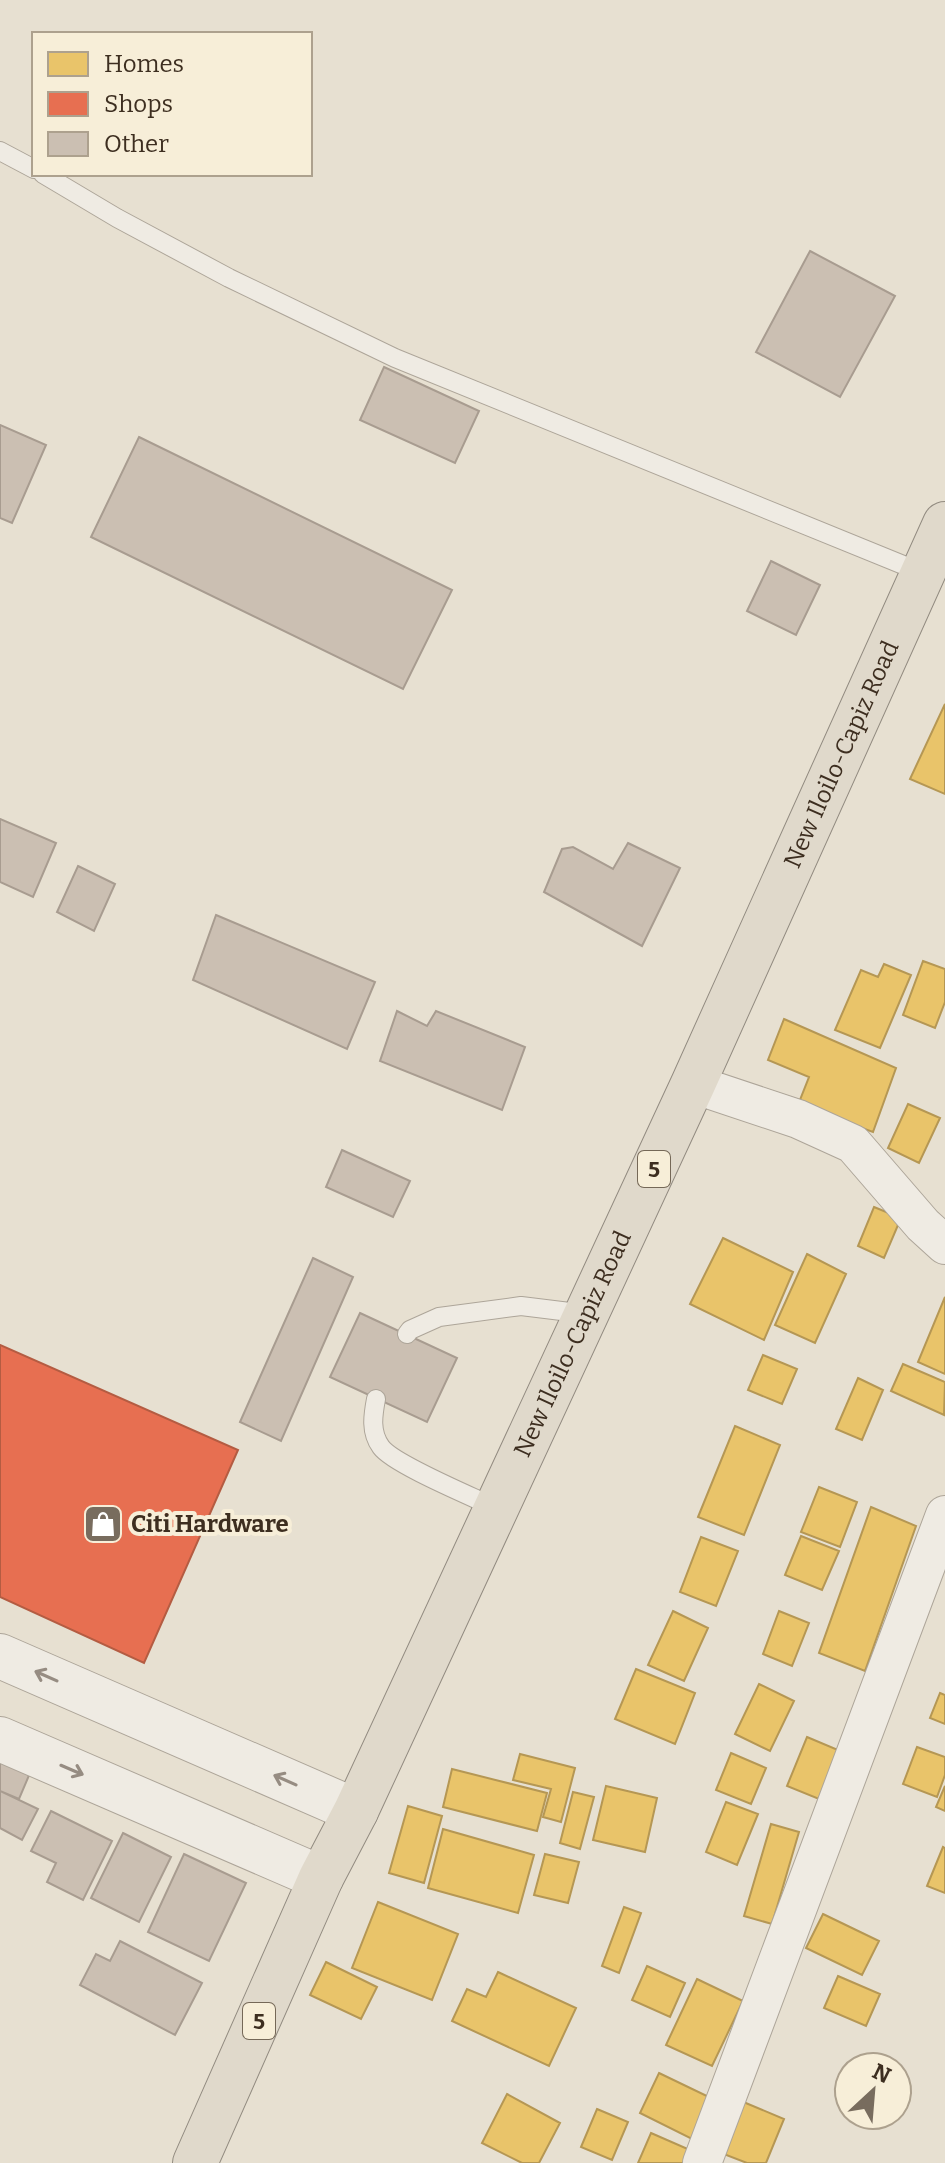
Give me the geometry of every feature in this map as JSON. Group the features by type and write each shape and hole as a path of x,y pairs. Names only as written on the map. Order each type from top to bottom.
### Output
{"highway":[{"name":"New Iloilo-Capiz Road","path":"195,2163 321,1878 356,1811 587,1314 937,546"}],"street":[{"path":"693,1084 798,1119 853,1144 923,1225 945,1245"},
{"path":"702,2163 945,1515"},
{"path":"0,1656 356,1811"},
{"path":"0,1739 321,1878"}],"lane":[{"path":"0,151 32,168"},
{"path":"46,176 229,278 395,358 937,546"},
{"path":"407,1334 439,1317 521,1306 587,1314"},
{"path":"376,1399 372,1422 381,1448 420,1472 496,1508"}],"building: Homes":[{"path":"945,704 945,794 910,779"},
{"path":"923,961 945,969 945,1002 935,1028 903,1015"},
{"path":"884,964 911,975 880,1048 835,1030 861,970 878,977"},
{"path":"784,1019 896,1068 873,1132 798,1105 809,1077 768,1060"},
{"path":"908,1104 940,1118 919,1163 888,1148"},
{"path":"874,1207 901,1218 884,1258 858,1246"},
{"path":"723,1238 793,1272 764,1340 690,1304"},
{"path":"807,1254 846,1274 815,1343 775,1325"},
{"path":"945,1297 945,1374 918,1362"},
{"path":"763,1355 797,1369 782,1404 748,1390"},
{"path":"903,1364 945,1382 944,1415 891,1391"},
{"path":"858,1378 883,1390 862,1440 836,1429"},
{"path":"735,1426 780,1445 744,1535 698,1517"},
{"path":"819,1487 857,1502 840,1547 801,1532"},
{"path":"871,1507 916,1526 865,1671 819,1653"},
{"path":"801,1536 839,1551 822,1590 785,1575"},
{"path":"701,1537 738,1551 716,1606 680,1592"},
{"path":"673,1611 708,1628 684,1681 648,1665"},
{"path":"779,1611 809,1623 792,1666 763,1654"},
{"path":"636,1669 695,1693 675,1744 615,1719"},
{"path":"759,1684 794,1701 770,1751 735,1734"},
{"path":"940,1693 945,1695 945,1724 930,1718"},
{"path":"807,1737 838,1750 819,1799 787,1786"},
{"path":"917,1747 945,1757 945,1775 937,1797 903,1784"},
{"path":"731,1753 766,1768 751,1804 716,1790"},
{"path":"520,1754 575,1768 561,1822 543,1817 551,1789 513,1780"},
{"path":"452,1769 547,1793 537,1831 443,1807"},
{"path":"606,1786 657,1798 645,1852 593,1840"},
{"path":"945,1786 945,1811 936,1807"},
{"path":"573,1792 594,1797 580,1849 560,1843"},
{"path":"726,1802 758,1814 737,1865 706,1852"},
{"path":"408,1806 442,1816 424,1883 389,1873"},
{"path":"771,1824 799,1832 772,1924 744,1916"},
{"path":"443,1829 534,1855 518,1913 428,1888"},
{"path":"945,1848 945,1893 927,1886"},
{"path":"545,1854 579,1862 568,1903 534,1895"},
{"path":"378,1902 458,1934 432,2000 352,1968"},
{"path":"624,1907 641,1913 619,1973 602,1966"},
{"path":"823,1914 879,1941 862,1975 806,1948"},
{"path":"326,1962 377,1987 361,2019 310,1995"},
{"path":"647,1966 685,1983 670,2017 632,2000"},
{"path":"498,1972 576,2008 549,2066 452,2021 467,1989 486,1997"},
{"path":"838,1976 880,1994 866,2026 824,2008"},
{"path":"697,1979 743,2001 712,2066 666,2045"},
{"path":"659,2073 711,2098 692,2139 640,2113"},
{"path":"507,2094 560,2123 539,2163 522,2163 482,2143"},
{"path":"741,2101 784,2119 766,2163 747,2163 721,2153"},
{"path":"597,2109 628,2122 612,2160 581,2147"},
{"path":"651,2133 690,2150 684,2163 638,2163"}],"building: Shops":[{"name":"Citi Hardware","path":"0,1345 238,1450 144,1663 0,1597"}],"building: Other":[{"path":"810,251 895,296 840,397 756,352"},
{"path":"384,367 479,411 455,463 360,420"},
{"path":"0,425 46,445 12,523 0,518"},
{"path":"139,437 452,590 403,689 91,537"},
{"path":"771,561 820,585 796,635 747,611"},
{"path":"0,819 56,843 33,897 0,882"},
{"path":"628,843 680,868 642,946 544,892 562,849 573,847 613,869"},
{"path":"78,866 115,884 94,931 57,912"},
{"path":"216,915 375,982 347,1049 193,980"},
{"path":"397,1011 427,1026 436,1011 525,1047 502,1110 380,1061"},
{"path":"342,1150 410,1181 393,1217 326,1187"},
{"path":"313,1258 353,1277 281,1441 240,1422"},
{"path":"360,1313 457,1358 427,1422 330,1377"},
{"path":"0,1761 30,1773 19,1799 0,1791"},
{"path":"0,1791 38,1809 22,1840 0,1828"},
{"path":"51,1811 112,1841 83,1900 47,1882 56,1863 31,1851"},
{"path":"123,1833 171,1857 139,1922 91,1898"},
{"path":"184,1854 246,1883 209,1961 148,1932"},
{"path":"120,1941 202,1983 175,2035 80,1985 96,1954 110,1961"}],"place":[{"name":"Citi Hardware","path":"103,1524"}]}
